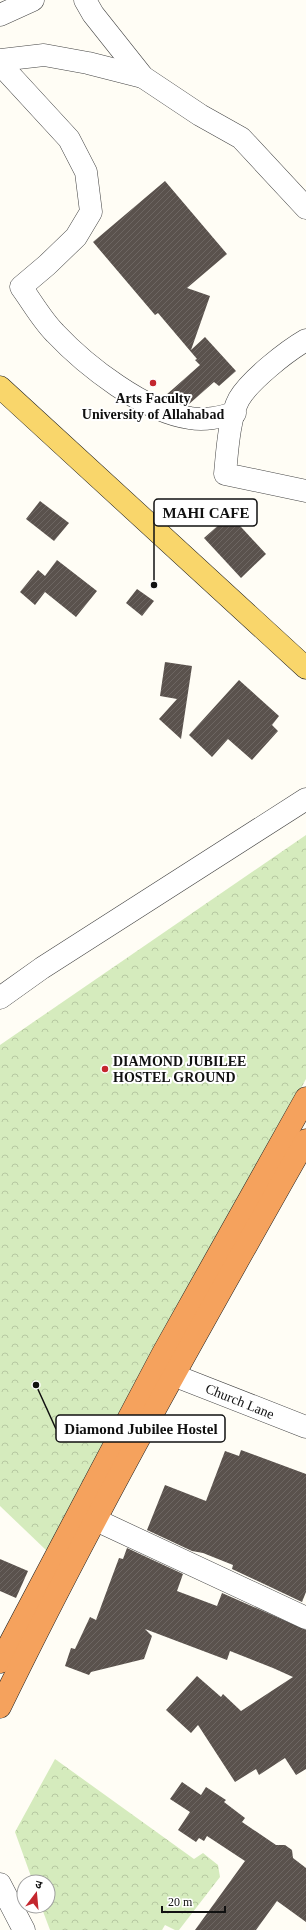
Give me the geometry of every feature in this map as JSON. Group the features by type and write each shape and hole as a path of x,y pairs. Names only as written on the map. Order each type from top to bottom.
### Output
{"highway":[{"path":"0,1707 96,1520 165,1370 306,1098"},
{"path":"0,1662 165,1370 306,1140"}],"main road":[{"path":"0,387 306,668"}],"street":[{"path":"85,0 93,14 143,77 200,115 241,138 306,208"},
{"path":"0,15 26,2"},
{"path":"0,60 44,55 88,63 143,77"},
{"path":"0,64 69,139 86,172 91,212 76,237 47,265 21,287 55,333 88,364 139,400 164,411 190,419 213,418 235,413"},
{"path":"306,340 253,382 238,400 229,434 225,474 306,491"},
{"path":"0,998 42,968 306,799"},
{"name":"Church Lane","path":"165,1370 306,1427"},
{"path":"96,1520 306,1618"},
{"path":"0,1884 24,1930"}],"green space":[{"path":"306,835 306,1079 47,1551 0,1506 0,1045"},
{"path":"55,1759 194,1859 203,1853 218,1865 220,1877 179,1930 175,1930 165,1925 162,1930 50,1930 44,1914 56,1914 56,1874 30,1874 15,1832"}],"building":[{"path":"165,181 227,254 187,288 210,296 191,350 205,337 236,371 219,386 214,382 188,405 167,399 165,396 200,365 195,360 197,359 158,313 155,315 93,242"},
{"path":"40,501 69,523 54,541 26,519"},
{"path":"230,515 266,554 241,578 204,538"},
{"path":"57,560 97,591 76,617 45,592 35,605 20,592 38,570 45,576"},
{"path":"137,589 154,601 142,616 126,603"},
{"path":"165,662 192,666 181,739 159,719 177,699 160,696"},
{"path":"239,680 279,716 272,725 278,731 252,760 228,739 212,757 189,735"},
{"path":"241,1450 306,1474 306,1592 302,1602 232,1569 233,1565 203,1553 192,1551 147,1530 165,1485 206,1501 225,1451 239,1456"},
{"path":"127,1548 183,1574 177,1591 217,1606 222,1593 306,1630 306,1769 296,1775 285,1758 259,1775 256,1769 235,1782 198,1725 191,1733 166,1710 197,1676 221,1697 223,1694 241,1711 293,1677 273,1668 230,1651 227,1660 145,1629 152,1636 144,1659 91,1672 89,1675 65,1666 71,1648 75,1649 90,1617 96,1620 119,1558 123,1559"},
{"path":"0,1559 28,1571 16,1598 0,1591"},
{"path":"182,1782 201,1795 206,1787 226,1800 224,1802 245,1818 242,1822 276,1845 285,1845 292,1850 293,1858 306,1868 306,1922 277,1901 256,1930 195,1930 245,1861 207,1836 204,1841 199,1838 196,1842 178,1830 190,1812 170,1799"}],"place":[{"name":"Arts Faculty University of Allahabad","path":"153,383"},
{"name":"MAHI CAFE","path":"154,585"},
{"name":"DIAMOND JUBILEE HOSTEL GROUND","path":"105,1069"},
{"name":"Diamond Jubilee Hostel","path":"36,1385"}]}
